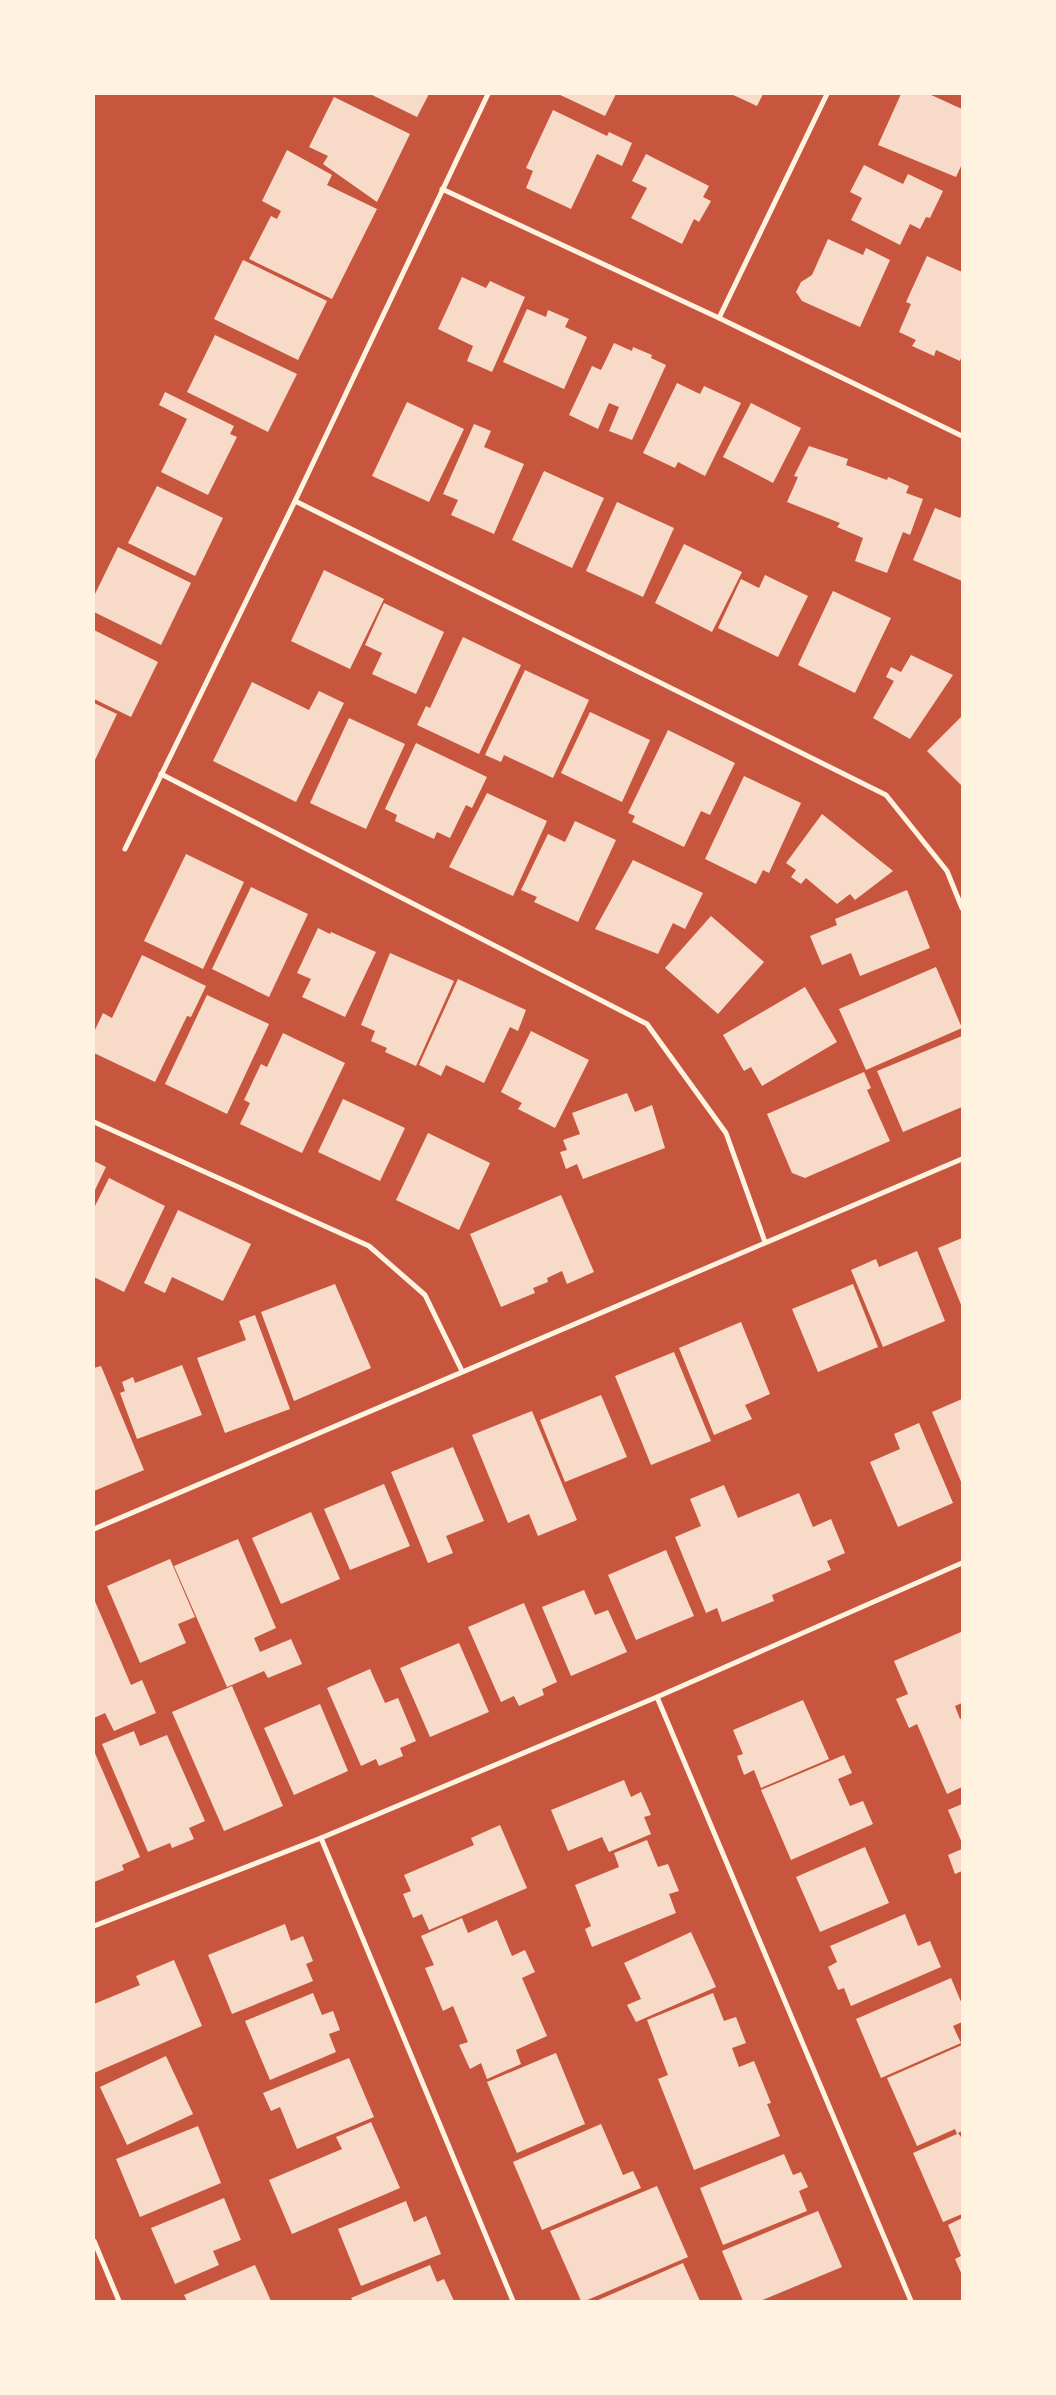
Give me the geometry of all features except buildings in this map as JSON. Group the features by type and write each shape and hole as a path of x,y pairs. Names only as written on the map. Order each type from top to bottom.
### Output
{"street":[{"path":"125,849 295,501 488,94"},
{"path":"719,318 827,94"},
{"path":"442,189 719,318 962,436"},
{"path":"295,501 886,795 947,871 962,908"},
{"path":"161,774 647,1024 726,1133 765,1242"},
{"path":"94,1122 369,1246 425,1295 462,1371"},
{"path":"94,1529 962,1159"},
{"path":"94,1926 321,1838 657,1697 962,1564"},
{"path":"657,1697 911,2301"},
{"path":"321,1838 513,2301"},
{"path":"94,2241 119,2301"}]}
